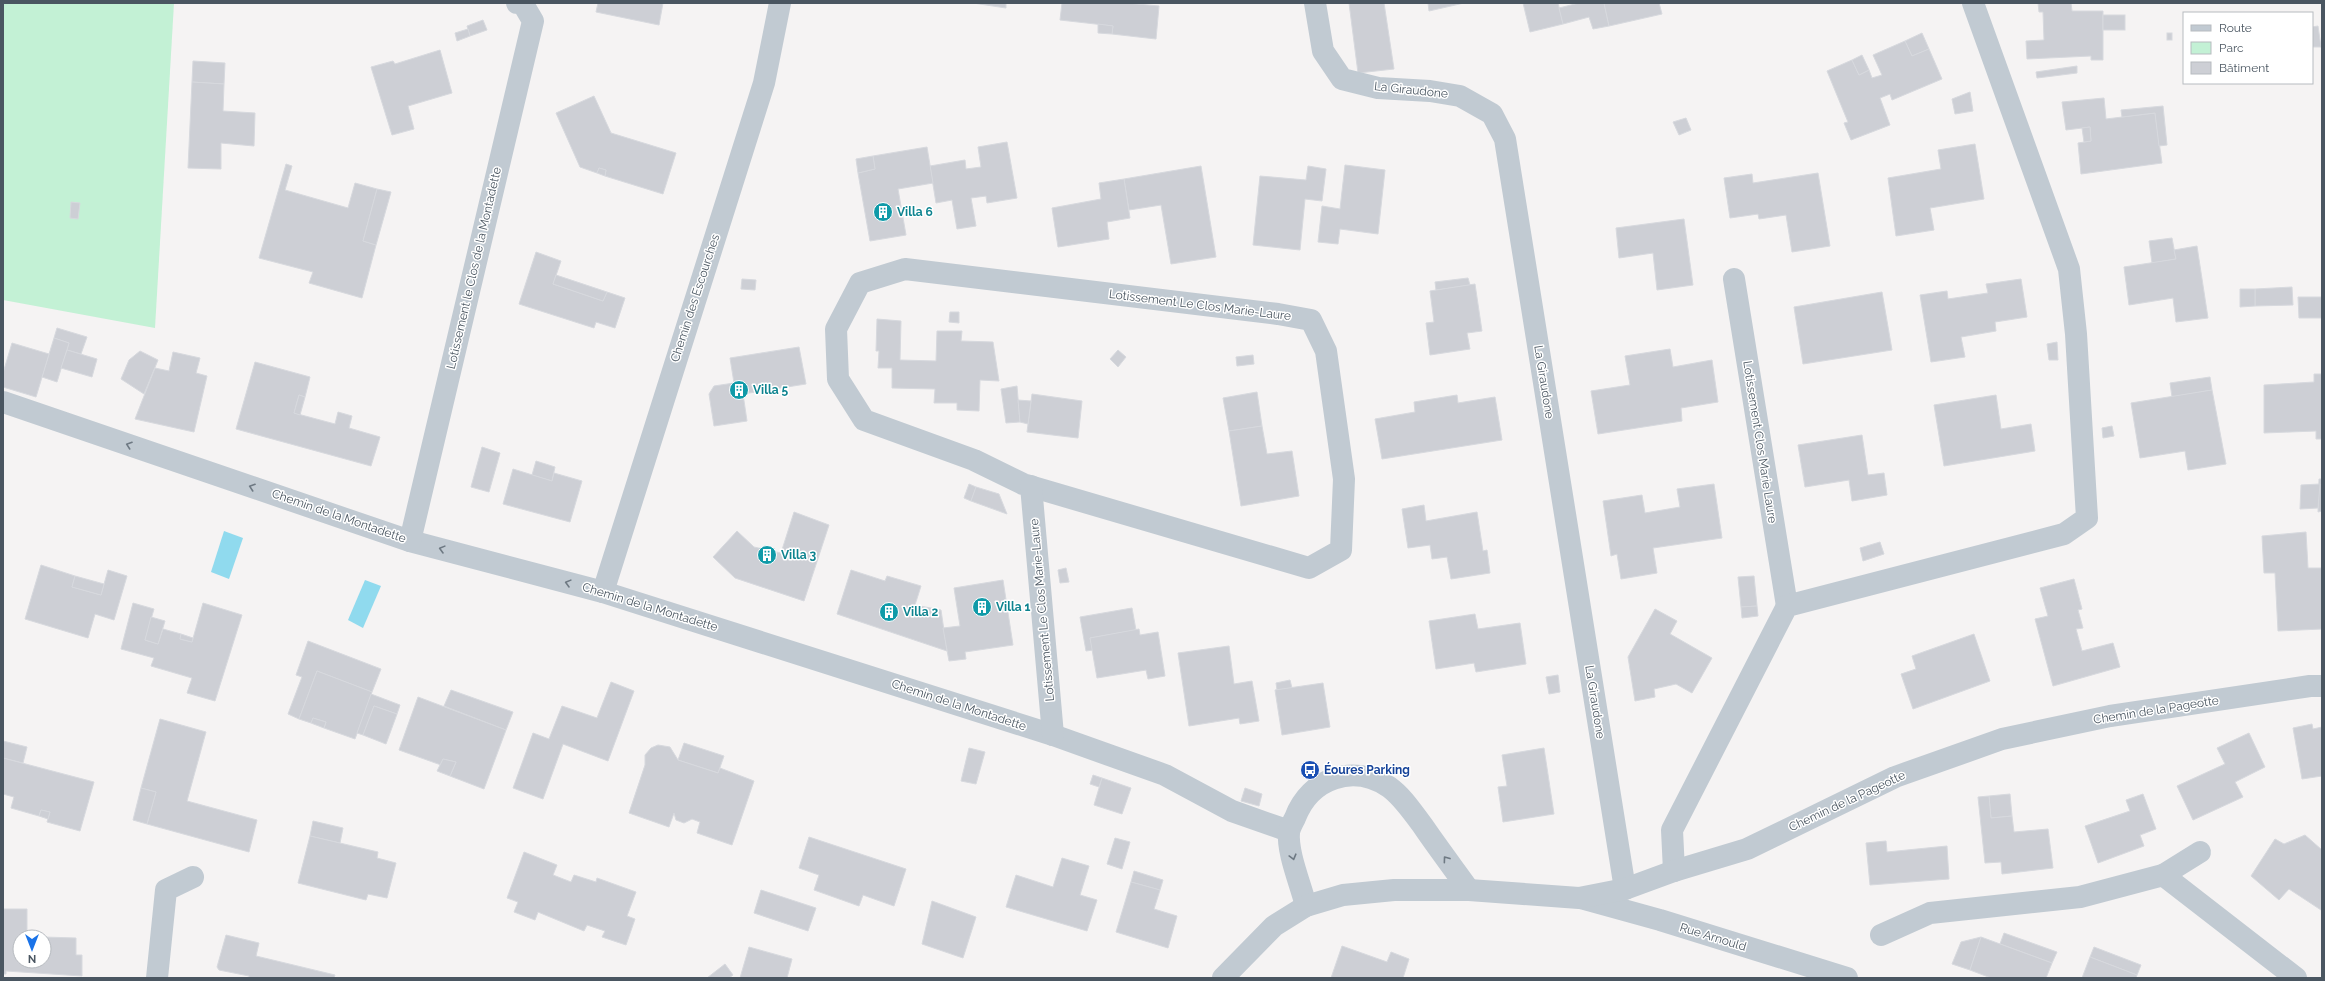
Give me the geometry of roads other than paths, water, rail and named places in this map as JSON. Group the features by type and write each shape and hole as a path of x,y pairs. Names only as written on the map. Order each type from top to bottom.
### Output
{"street":[{"name":"Lotissement le Clos de la Montadette","path":"410,541 533,21 523,4 517,3"},
{"name":"Chemin des Escourches","path":"603,592 764,83 780,3"},
{"name":"La Giraudone","path":"1315,3 1323,51 1342,79 1378,88 1430,91 1460,96 1492,114 1505,139 1625,889"},
{"path":"1674,871 1672,830 1787,606 2064,534 2088,518 2076,334 2068,269 1973,3"},
{"name":"Lotissement Le Clos Marie-Laure","path":"904,269 1278,314 1312,320 1326,351 1344,479 1341,550 1309,568 1031,486 974,460 864,420 838,379 836,329 860,283 904,269"},
{"name":"Lotissement Clos Marie Laure","path":"1734,279 1787,606"},
{"name":"Chemin de la Montadette","path":"3,402 410,541 603,592 1053,735 1165,775 1232,811 1289,831"},
{"name":"Lotissement Le Clos Marie-Laure","path":"1031,486 1053,735"},
{"name":"Chemin de la Pageotte","path":"1223,978 1274,926 1306,906 1343,895 1394,890 1469,890 1579,898 1625,889 1674,871 1747,849 1895,777 2002,739 2110,716 2310,686 2322,686"},
{"path":"1306,906 1289,844 1289,831 1299,807 1317,785 1332,778 1352,776 1370,778 1389,787 1404,800 1469,890"},
{"path":"1881,935 1930,914 2080,896 2163,875 2200,852"},
{"path":"2163,875 2296,978"},
{"path":"157,978 166,890 193,877"},
{"name":"Rue Arnould","path":"1579,898 1660,920 1847,978"}],"water":[{"path":"224,531 243,538 229,579 211,572"},
{"path":"365,580 381,586 363,628 348,620"}],"place":[{"name":"Villa 6","path":"883,212"},
{"name":"Villa 5","path":"739,390"},
{"name":"Villa 3","path":"767,555"},
{"name":"Villa 1","path":"982,607"},
{"name":"Villa 2","path":"889,612"},
{"name":"Éoures Parking","path":"1310,770"}]}
